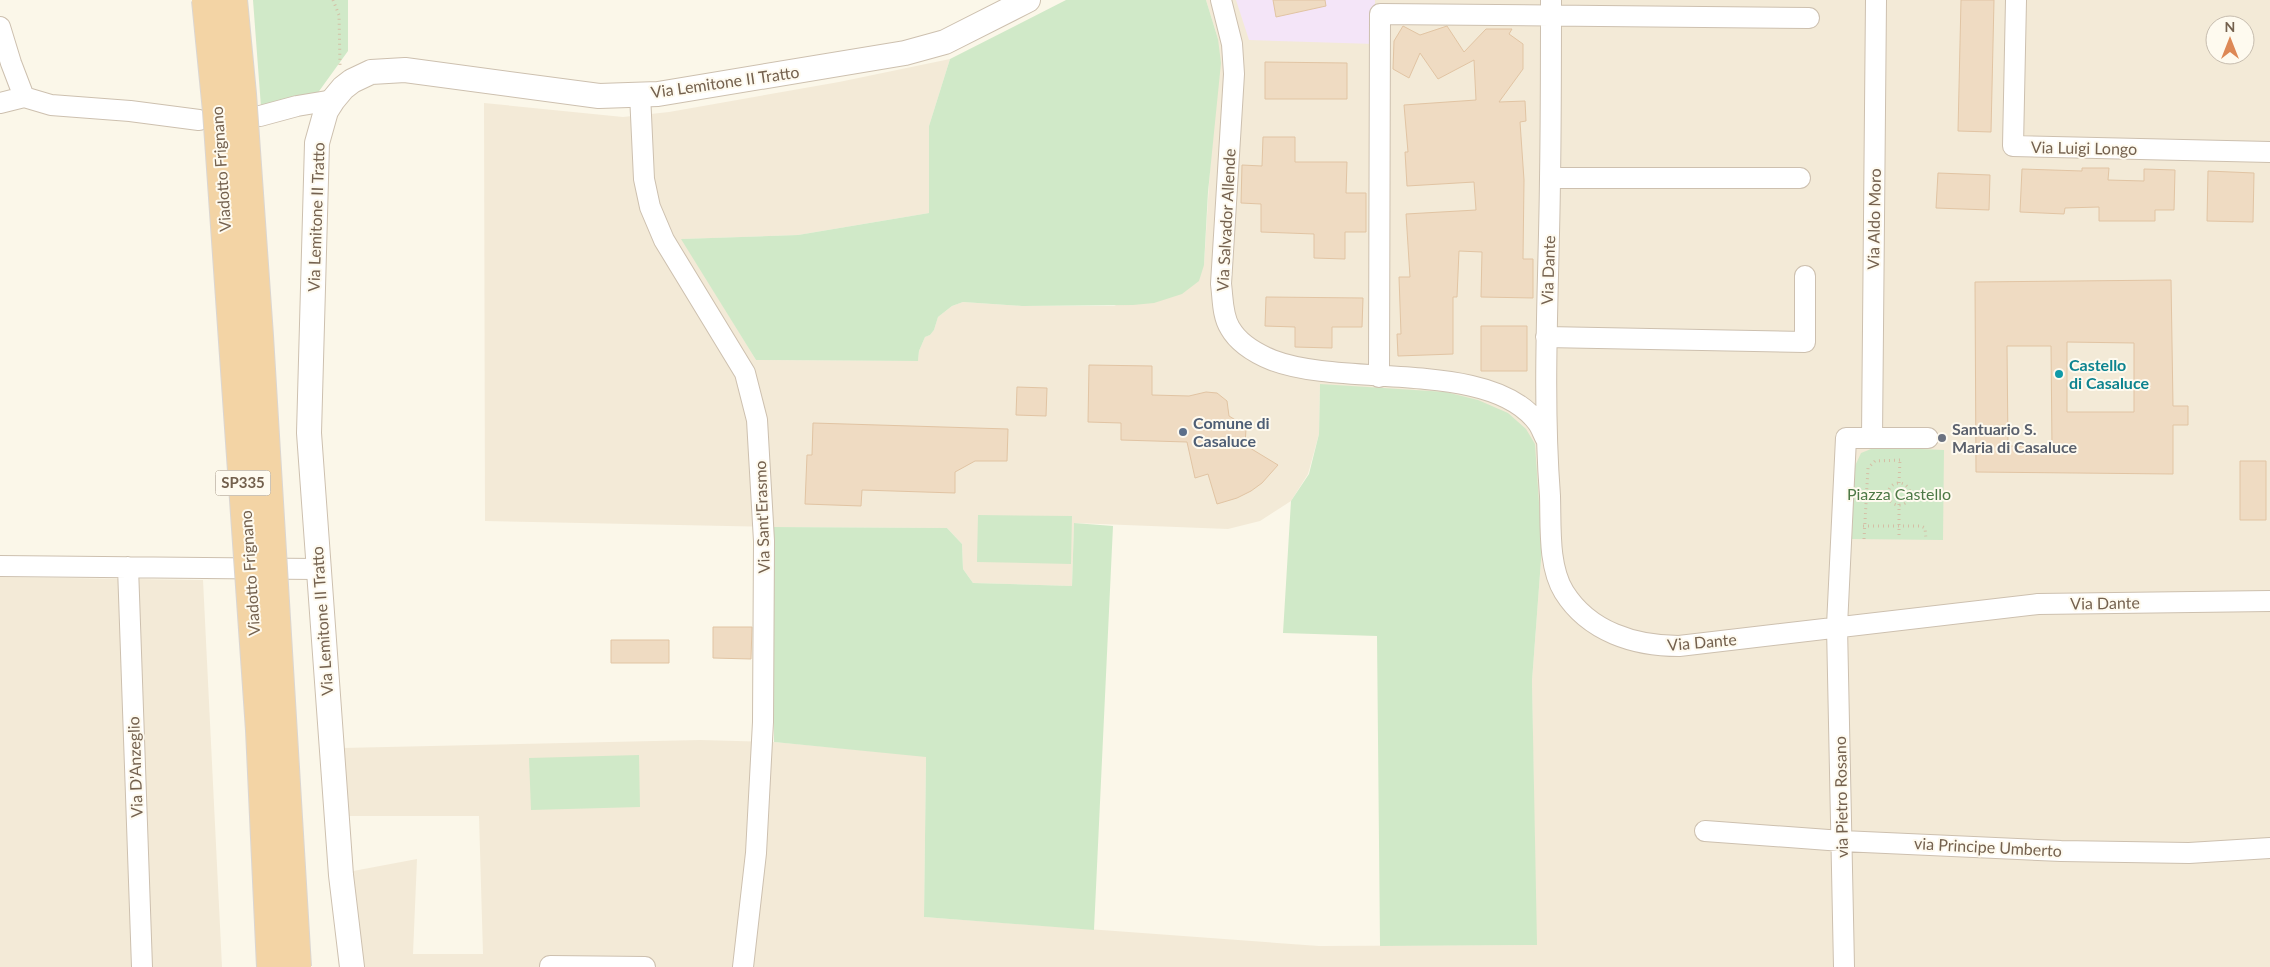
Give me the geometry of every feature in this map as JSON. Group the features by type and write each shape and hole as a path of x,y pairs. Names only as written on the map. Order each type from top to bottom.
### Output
{"highway":[{"name":"Viadotto Frignano","path":"206,0 217,111 260,730 271,967"},
{"name":"Viadotto Frignano","path":"233,0 259,326 297,967"}],"street":[{"name":"Via Lemitone II Tratto","path":"352,967 342,876 309,433 317,143 321,126 338,94 371,72 406,70 599,96 658,94 905,53 945,42 1028,0"},
{"name":"Via Salvador Allende","path":"1221,0 1234,59 1221,264 1224,311 1229,326 1236,338 1261,356 1295,368 1458,383 1496,393 1527,412 1538,423 1546,440"},
{"name":"Via Aldo Moro","path":"1872,438 1876,0"},
{"name":"Via Luigi Longo","path":"2016,0 2014,146 2270,152"},
{"path":"1379,377 1380,14 1551,8 1809,18"},
{"name":"Via Dante","path":"1551,8 1546,440 1554,555 1558,577 1571,602 1584,616 1602,628 1621,637 1660,646 1679,646 1837,626 2038,604 2270,601"},
{"path":"0,27 24,97"},
{"path":"260,116 338,94"},
{"name":"Via Sant'Erasmo","path":"640,94 644,178 650,207 664,240 746,373 757,420 764,531 763,722 756,853 743,967"},
{"path":"0,103 24,97 51,105 130,111 199,120"},
{"path":"1550,178 1800,178"},
{"path":"1546,337 1805,342 1805,276"},
{"path":"1837,626 1846,438 1928,438"},
{"path":"0,566 318,569"},
{"name":"Via D'Anzeglio","path":"128,567 142,967"},
{"name":"via Pietro Rosano","path":"1837,626 1844,967"},
{"name":"via Principe Umberto","path":"1705,831 1842,841 2061,851 2179,853 2270,848"},
{"path":"550,966 645,967"}],"path":[{"path":"332,0 339,15 338,94"},
{"path":"1899,483 1900,454"},
{"path":"1864,540 1867,473 1871,463 1881,460 1900,460"},
{"path":"1899,483 1908,487 1909,491 1905,503 1899,504 1892,501 1888,494 1892,485 1899,483"},
{"path":"1860,494 1888,494"},
{"path":"1899,504 1899,540"},
{"path":"1858,526 1923,526 1926,540"}],"shaded area":[{"path":"1206,0 2270,0 2270,967 360,967 348,872 417,859 413,954 483,954 479,816 347,816 342,748 700,740 774,742 926,756 924,917 1319,946 1536,945 1532,681 1542,547 1320,384 1319,434 1308,474 1291,501 1260,521 1228,529 1074,523 1072,586 973,583 963,569 962,544 947,528 773,527 485,521 484,103 623,117 669,112 839,82 950,59 929,126 929,213 798,235 682,239 756,360 918,361 919,351 925,337 934,330 938,317 952,306 963,302 1022,306 1114,306 1204,265 1218,39"},
{"path":"1236,0 1375,0 1375,44 1249,40"},
{"path":"0,577 203,580 222,967 0,967"}],"green space":[{"path":"253,0 348,0 348,51 317,94 261,107"},
{"path":"1066,0 1206,0 1218,39 1221,63 1208,192 1204,265 1199,281 1182,294 1154,303 1133,305 1022,306 963,302 952,306 938,317 934,330 925,337 919,351 918,361 756,360 681,239 798,235 929,213 929,126 950,59"},
{"path":"1320,384 1446,392 1478,400 1508,413 1526,429 1535,444 1542,547 1532,681 1537,945 1380,946 1377,636 1283,633 1291,501 1309,474 1319,434"},
{"name":"Piazza Castello","path":"1876,447 1944,450 1943,540 1852,539 1854,468 1861,453"},
{"path":"978,515 1072,516 1071,564 977,562"},
{"path":"1074,523 1113,526 1094,930 924,917 926,757 774,742 773,527 947,528 962,544 963,569 973,583 1072,586"},
{"path":"639,755 640,807 531,810 529,758"}],"building":[{"path":"1273,0 1325,0 1326,6 1276,17"},
{"path":"1961,0 1994,0 1991,132 1958,131"},
{"path":"1403,26 1420,35 1447,26 1464,52 1486,29 1512,29 1509,34 1523,44 1523,69 1499,102 1525,101 1526,121 1520,122 1524,180 1523,259 1533,259 1533,298 1481,297 1482,252 1459,251 1457,297 1453,297 1453,354 1398,356 1397,334 1401,334 1399,277 1410,277 1406,214 1476,210 1474,182 1407,186 1405,152 1408,152 1404,105 1476,100 1474,60 1438,79 1420,53 1409,78 1393,69 1394,41"},
{"path":"1265,62 1347,63 1347,99 1265,99"},
{"path":"1263,137 1295,137 1295,162 1347,162 1346,193 1366,193 1366,232 1345,232 1345,259 1314,258 1314,234 1261,232 1261,204 1241,203 1242,165 1262,166"},
{"path":"2082,168 2109,168 2108,180 2144,181 2144,169 2175,170 2174,210 2155,210 2155,221 2099,221 2099,207 2065,208 2064,214 2020,212 2022,169 2082,171"},
{"path":"2208,171 2254,173 2253,222 2207,221"},
{"path":"1938,173 1990,175 1989,210 1936,208"},
{"path":"2171,280 2173,406 2188,406 2188,425 2173,425 2173,474 1976,472 1975,282","holes":["2067,342 2134,343 2134,412 2067,412","2007,346 2051,346 2052,447 2008,446"]},
{"path":"1266,297 1363,298 1362,327 1332,327 1332,348 1295,347 1295,327 1265,326"},
{"path":"1481,326 1527,326 1527,371 1481,371"},
{"name":"Comune di Casaluce","path":"1089,365 1152,366 1152,395 1189,396 1206,392 1217,393 1227,401 1229,416 1242,424 1246,429 1245,445 1278,465 1262,483 1251,491 1237,498 1217,504 1208,474 1195,478 1187,442 1121,440 1121,423 1088,422"},
{"path":"1017,387 1047,388 1046,416 1016,415"},
{"path":"813,423 1008,429 1007,461 975,461 955,472 955,493 862,490 861,506 805,504 807,455 812,455"},
{"path":"2240,461 2266,461 2266,520 2240,520"},
{"path":"713,627 752,627 751,659 713,658"},
{"path":"611,640 669,640 669,663 611,663"}],"place":[{"name":"Castello di Casaluce","path":"2059,374"},
{"name":"Comune di Casaluce","path":"1183,432"},
{"name":"Santuario S. Maria di Casaluce","path":"1942,438"}]}
